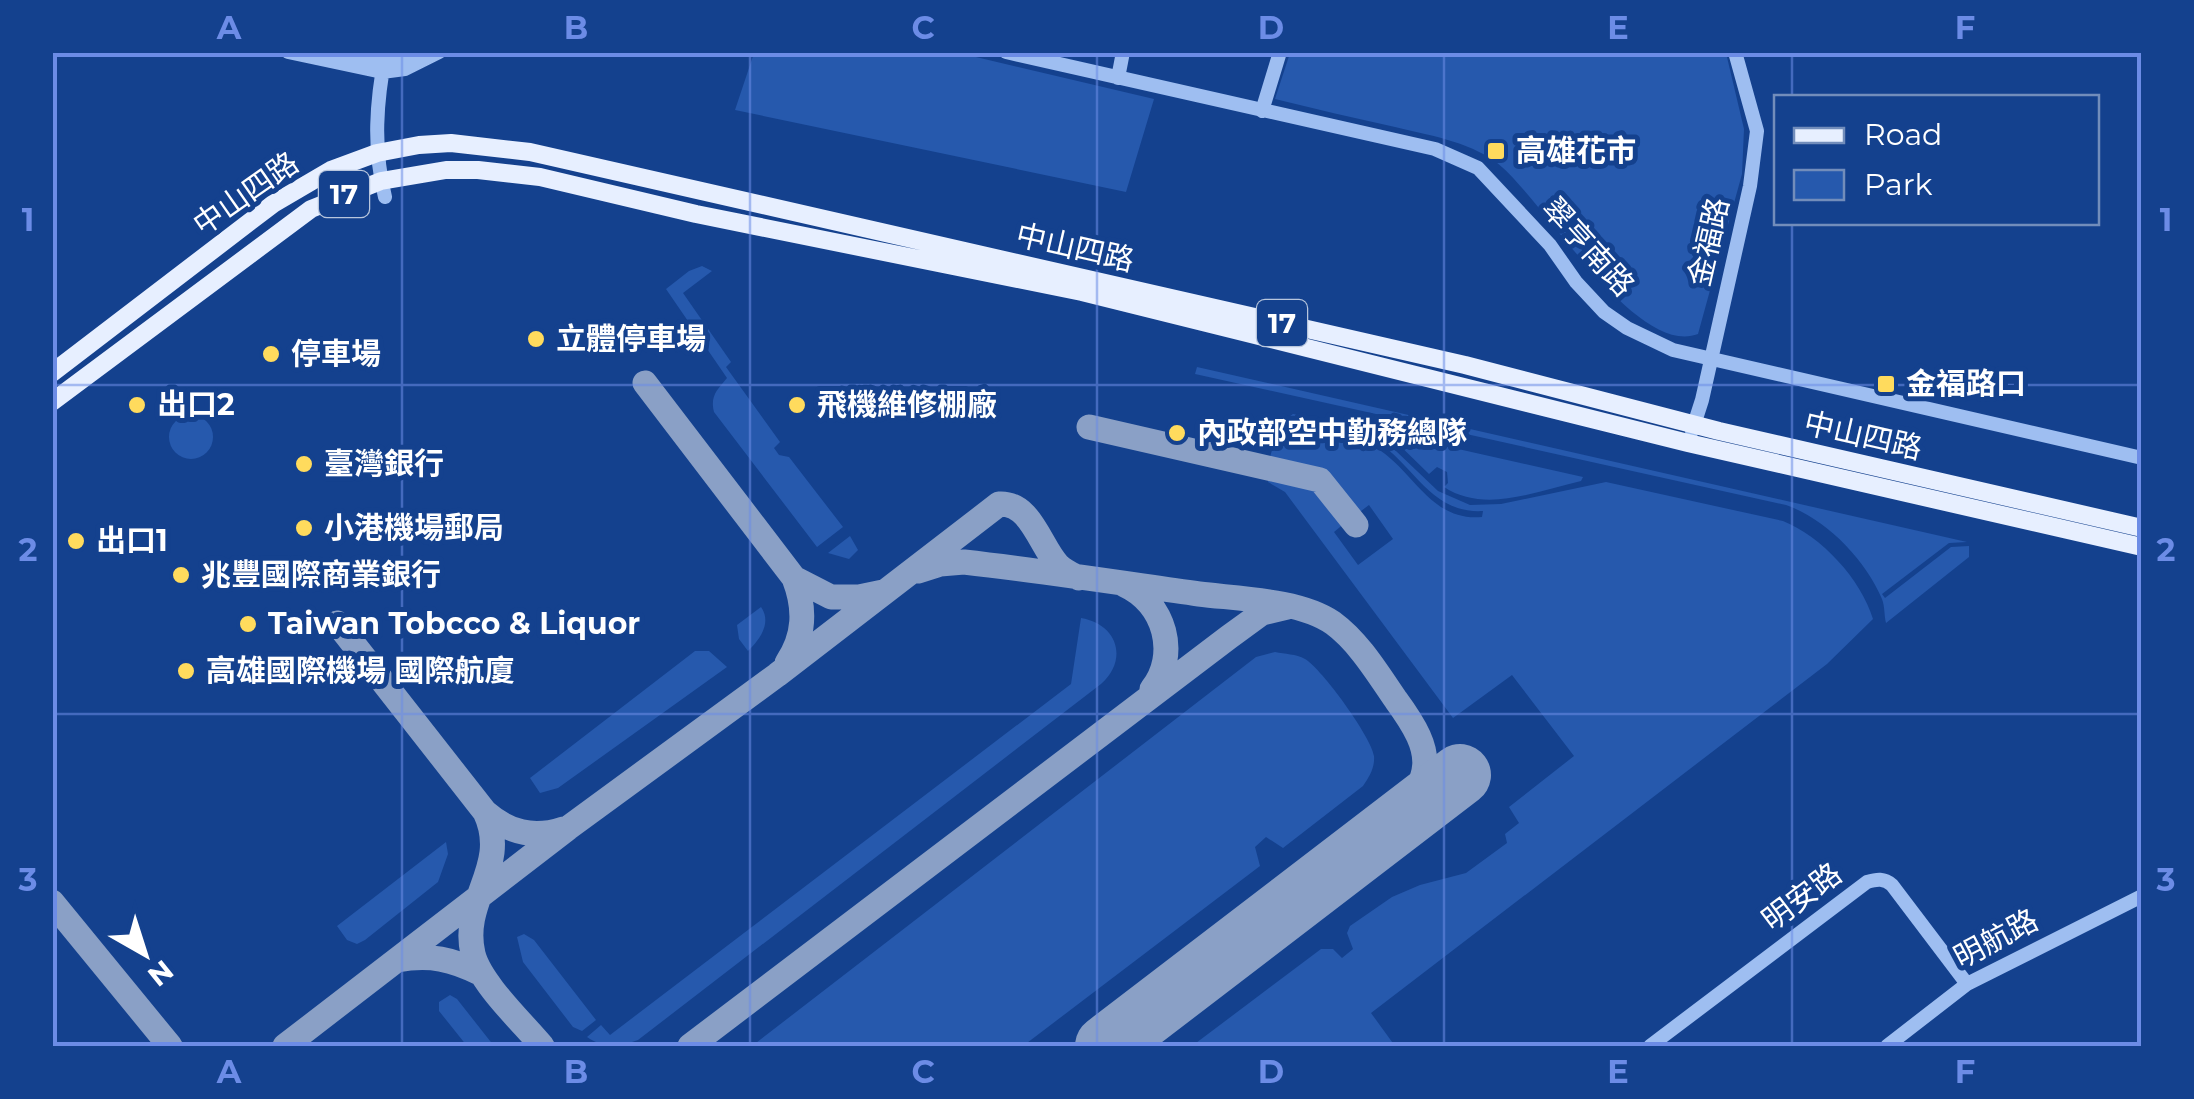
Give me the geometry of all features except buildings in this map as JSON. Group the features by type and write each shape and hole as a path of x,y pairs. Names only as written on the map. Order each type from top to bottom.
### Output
{"main road":[{"name":"中山四路","path":"52,373 273,204 331,170 378,153 451,142 530,152 1465,365 1691,434 2142,528"},
{"name":"中山四路","path":"52,402 286,225 338,196 383,189 446,170 478,170 540,178 696,214 1082,292 1691,434 2142,548"}],"street":[{"path":"288,52 384,62 409,52"},
{"path":"339,52 405,69 439,52"},
{"name":"翠亨南路","path":"1006,52 1435,149 1478,168 1550,245 1604,312 1673,350 2142,458"},
{"path":"1118,78 1124,52"},
{"path":"1262,111 1280,52"},
{"name":"金福路","path":"1691,434 1750,186 1757,131 1735,52"},
{"path":"383,189 377,103 384,62"},
{"name":"明安路","path":"1650,1046 1866,882 1874,880 1887,881 1892,886 1966,984"},
{"name":"明航路","path":"1886,1046 1966,984 2142,896"}],"green space":[{"path":"754,53 959,53 1154,99 1126,192 735,110"},
{"path":"1290,53 1726,53 1744,129 1742,174 1698,334 1673,335 1646,322 1619,300 1516,181 1485,155 1434,136 1275,99"},
{"path":"702,266 712,271 683,293 731,362 726,367 780,442 774,448 779,455 789,457 843,527 817,547 714,412 714,397 727,378 666,289"},
{"path":"1197,367 1967,542 1949,543 1882,594 1885,598 1951,547 1969,546 1969,557 1886,623 1882,599 1855,555 1829,530 1786,505 1195,374"},
{"path":"1293,414 1375,431 1438,491 1470,505 1501,504 1606,482 1783,521 1811,537 1838,561 1859,589 1873,619 1827,664 1371,1013 1395,1046 1192,1046 1321,949 1333,949 1342,958 1353,949 1347,933 1350,926 1392,897 1466,873 1507,843 1505,834 1519,823 1509,807 1574,756 1512,675 1453,718 1285,492 1268,482 1268,475 1318,487 1346,522 1334,532 1358,565 1393,539 1369,505 1357,514 1324,476 1271,462 1280,423","holes":["1294,419 1367,436 1390,451 1436,496 1449,505 1483,511 1482,517 1447,511 1369,444 1294,424"]},
{"path":"191,415 207,421 213,437 207,453 191,459 175,453 169,437 175,421"},
{"path":"1387,433 1583,477 1581,481 1511,498 1477,499 1444,487 1448,483 1447,472 1437,467 1429,474"},
{"path":"850,536 858,550 849,559 828,553"},
{"path":"761,607 765,625 748,651 739,639 737,625"},
{"path":"1081,618 1103,627 1115,644 1115,664 1101,684 638,1040 612,1046 587,1037 601,1025 610,1035 1071,684"},
{"path":"695,651 709,651 727,667 558,788 540,793 530,778"},
{"path":"1275,652 1305,659 1345,704 1374,756 1365,783 1283,848 1266,837 1255,847 1260,866 1023,1046 752,1046 1256,657"},
{"path":"446,842 448,854 438,882 365,940 357,944 347,940 337,926"},
{"path":"524,934 534,940 596,1020 582,1031 573,1027 523,962 517,937"},
{"path":"450,995 494,1046 467,1046 439,1011 439,1002"}],"taxiway":[{"path":"645,383 794,578 831,597 883,592"},
{"path":"1089,427 1320,480 1356,525"},
{"path":"285,1046 999,504 1010,505 1027,517 1058,565 1079,578"},
{"path":"918,571 964,562 1269,602 1319,615 1351,639 1368,659 1409,719 1424,751 1422,779 1392,828"},
{"path":"787,663 802,622 794,578"},
{"path":"1125,585 1150,604 1164,631 1165,661 1152,689"},
{"path":"690,1046 1229,637 1262,613 1287,607"},
{"path":"337,623 485,812 521,832 563,829"},
{"path":"485,812 492,850 473,916 473,954 493,990 542,1046"},
{"path":"52,902 170,1046"},
{"path":"397,960 441,959 482,974"}],"runway":[{"path":"1106,1046 1460,775"}],"place":[{"name":"高雄花市","path":"1496,151"},
{"name":"立體停車場","path":"536,339"},
{"name":"停車場","path":"271,354"},
{"name":"金福路口","path":"1886,384"},
{"name":"出口2","path":"137,405"},
{"name":"飛機維修棚廠","path":"797,405"},
{"name":"內政部空中勤務總隊","path":"1177,433"},
{"name":"臺灣銀行","path":"304,464"},
{"name":"小港機場郵局","path":"304,528"},
{"name":"出口1","path":"76,541"},
{"name":"兆豐國際商業銀行","path":"181,575"},
{"name":"Taiwan Tobcco & Liquor","path":"248,624"},
{"name":"高雄國際機場 國際航廈","path":"186,671"}]}
